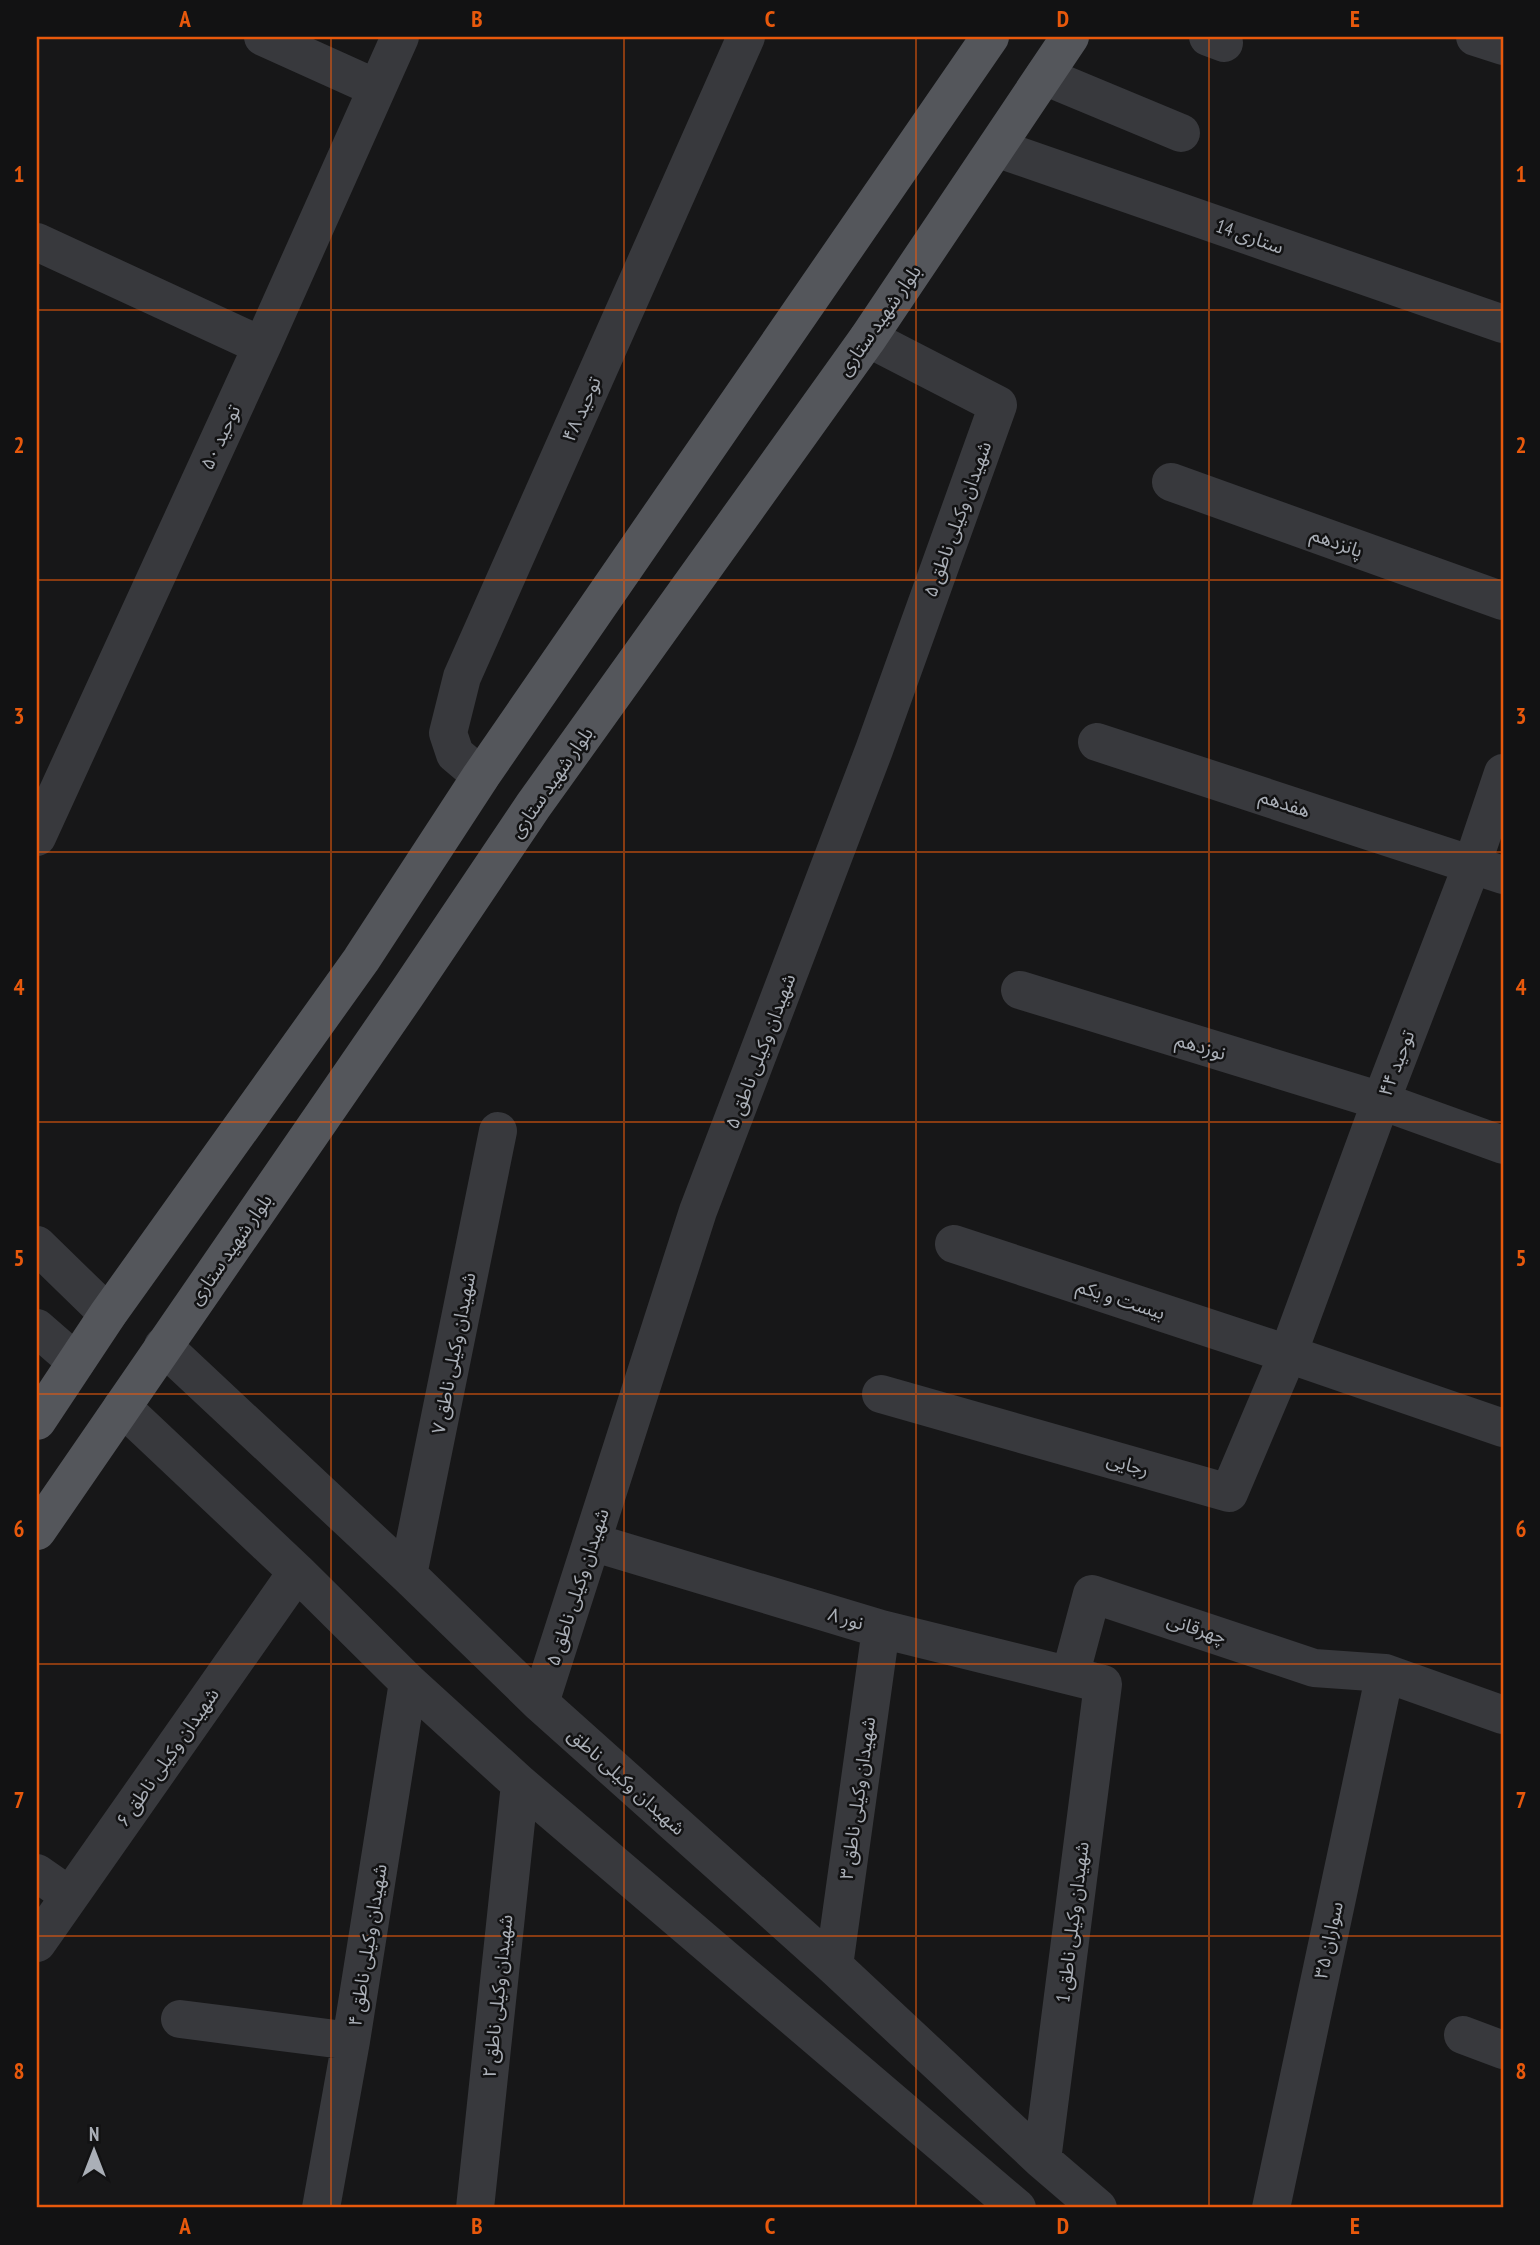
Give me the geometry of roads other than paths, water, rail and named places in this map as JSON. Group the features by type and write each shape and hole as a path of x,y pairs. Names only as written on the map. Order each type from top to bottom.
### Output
{"main road":[{"path":"37,1421 108,1314 361,960 481,775 990,37"},
{"name":"بلوار شهید ستاری","path":"37,1531 533,806 868,338 1070,37"},
{"path":"481,775 533,806"}],"street":[{"path":"263,37 376,88"},
{"name":"توحید ۵۰","path":"37,837 48,782 262,346 400,37"},
{"name":"توحید ۴۸","path":"481,775 455,754 448,733 462,677 746,37"},
{"path":"1475,37 1503,46"},
{"path":"1044,76 1181,133"},
{"name":"ستاری 14","path":"996,148 1503,324"},
{"path":"37,242 262,346"},
{"name":"شهیدان وکیلی ناطق ۵","path":"540,1703 698,1211 874,750 998,405 868,338"},
{"name":"پانزدهم","path":"1171,482 1503,601"},
{"name":"هفدهم","path":"1097,742 1488,870"},
{"name":"توحید ۴۴","path":"1288,1354 1381,1101 1488,870 1503,773"},
{"name":"نوزدهم","path":"1020,990 1381,1101 1503,1145"},
{"name":"شهیدان وکیلی ناطق ۷","path":"408,1575 498,1131"},
{"name":"بیست و یکم","path":"954,1244 1503,1427"},
{"path":"37,1245 108,1314"},
{"path":"37,1328 76,1362"},
{"name":"شهیدان وکیلی ناطق","path":"163,1346 408,1575 540,1703 834,1966 1042,2160 1098,2208"},
{"name":"رجایی","path":"881,1394 1229,1493 1288,1354"},
{"path":"122,1407 297,1572 408,1682 520,1784 1017,2208"},
{"name":"نور ۸","path":"592,1542 881,1629 1086,1680"},
{"name":"شهیدان وکیلی ناطق ۶","path":"37,1943 297,1572"},
{"name":"چهرقانی","path":"1086,1680 1092,1594 1314,1668 1385,1672"},
{"name":"شهیدان وکیلی ناطق ۳","path":"834,1966 881,1629"},
{"path":"1385,1672 1503,1715"},
{"name":"سواران ۳۵","path":"1271,2208 1385,1672"},
{"name":"شهیدان وکیلی ناطق 1","path":"1042,2160 1086,1680"},
{"name":"شهیدان وکیلی ناطق ۴","path":"321,2208 351,2041 408,1682"},
{"name":"شهیدان وکیلی ناطق ٢","path":"475,2208 520,1784"},
{"path":"37,1872 70,1896"},
{"path":"180,2019 351,2041"},
{"path":"1463,2035 1503,2049"}]}
